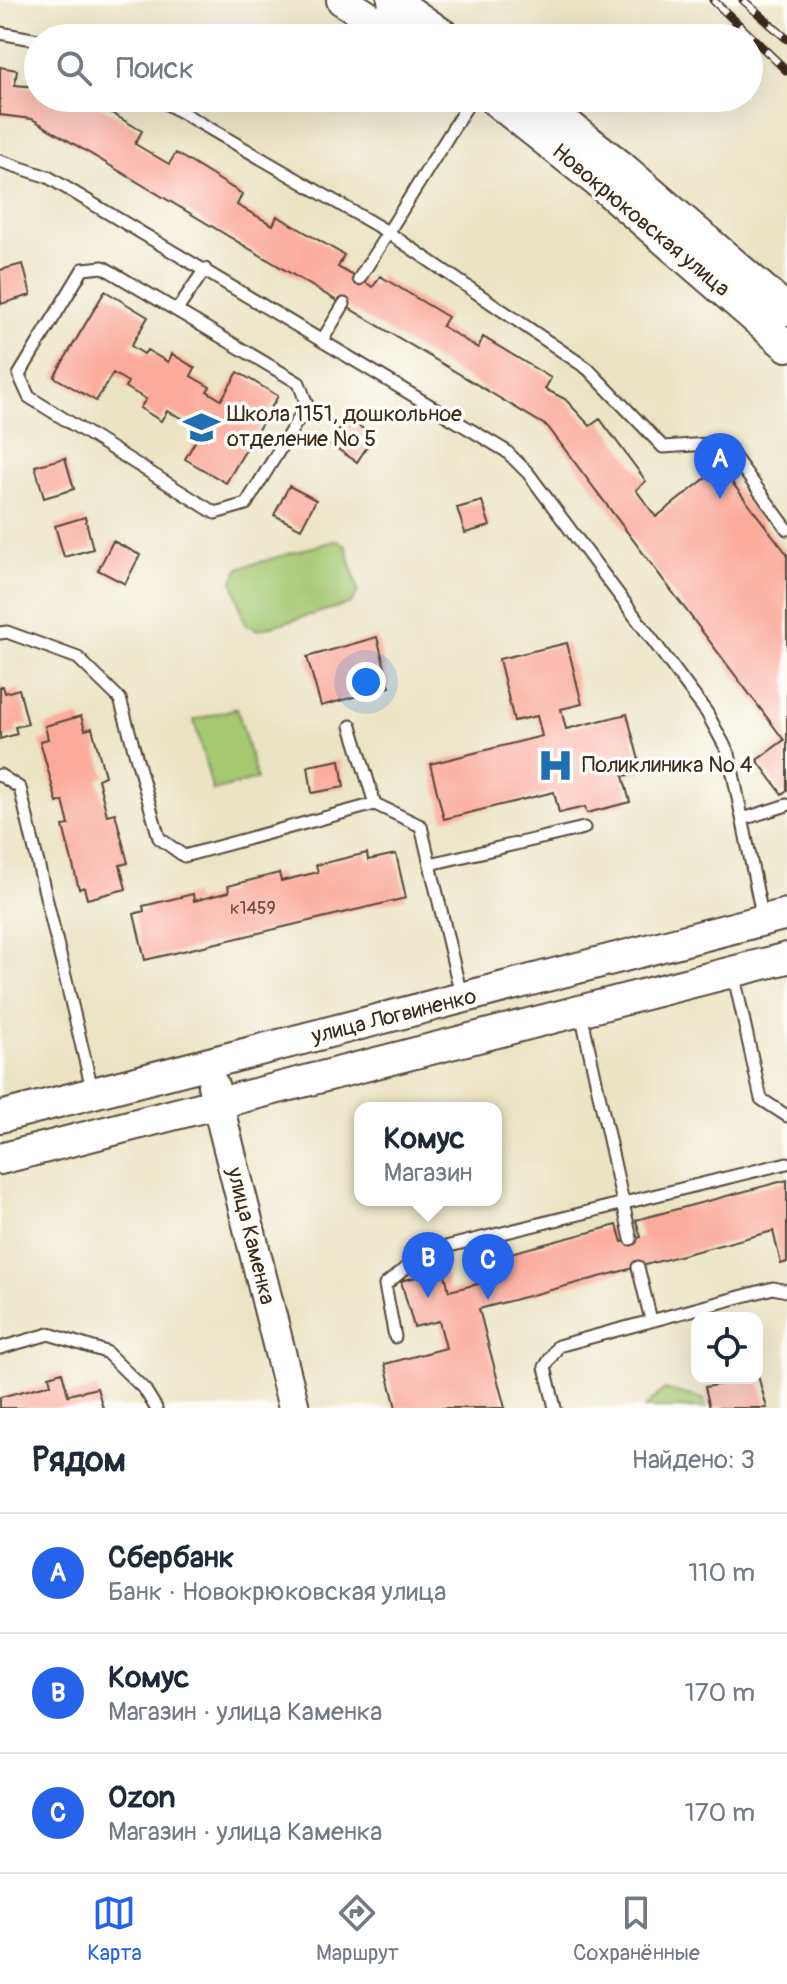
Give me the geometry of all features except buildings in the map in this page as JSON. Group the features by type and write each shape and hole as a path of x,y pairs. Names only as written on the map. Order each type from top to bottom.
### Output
{"main road":[{"path":"342,0 380,24"},
{"path":"393,0 428,24"},
{"name":"Новокрюковская улица","path":"510,112 600,184 787,346"},
{"name":"Новокрюковская улица","path":"552,112 622,167 787,310"},
{"path":"775,918 780,960"},
{"name":"улица Логвиненко","path":"0,1117 775,918"},
{"name":"улица Логвиненко","path":"0,1159 580,1008 780,960"},
{"name":"улица Каменка","path":"208,1064 294,1408"}],"lane":[{"path":"0,33 24,37"},
{"path":"181,112 386,231 588,369 663,447 724,443 787,529"},
{"path":"359,279 386,231 463,112"},
{"path":"0,161 48,177 506,451 528,473 707,713 729,754 743,819 775,918"},
{"path":"103,267 177,310 299,383 307,405 246,504 215,513 29,397 19,375 83,269 103,267"},
{"path":"177,310 205,269"},
{"path":"323,339 344,304"},
{"path":"0,633 7,632 78,658 120,699 159,838 184,856 375,804 421,826 462,998"},
{"path":"351,726 375,804"},
{"path":"0,775 20,788 94,1093"},
{"path":"743,819 787,805"},
{"path":"430,864 584,828"},
{"path":"733,971 761,1099 787,1116"},
{"path":"580,1008 631,1239"},
{"path":"395,1337 385,1285 425,1252 787,1163"},
{"path":"638,1267 651,1320"},
{"path":"555,1408 545,1367 558,1346 773,1288 787,1291"},
{"path":"0,1348 49,1334 106,1352 145,1390 156,1408"}],"green space":[{"path":"337,540 346,546 358,591 352,603 258,630 245,624 233,581 239,568"},
{"path":"237,708 257,779 213,791 194,720"},
{"path":"664,1389 704,1399 706,1408 645,1408"}],"railway":[{"path":"713,0 738,24"},
{"path":"743,0 787,39"},
{"path":"763,48 787,71"}],"place":[{"name":"Школа 1151, дошкольное отделение № 5","path":"201,427"},
{"name":"Сбербанк","path":"720,499"},
{"name":"Поликлиника № 4","path":"556,765"},
{"name":"Комус","path":"428,1298"},
{"name":"Ozon","path":"488,1300"}]}
